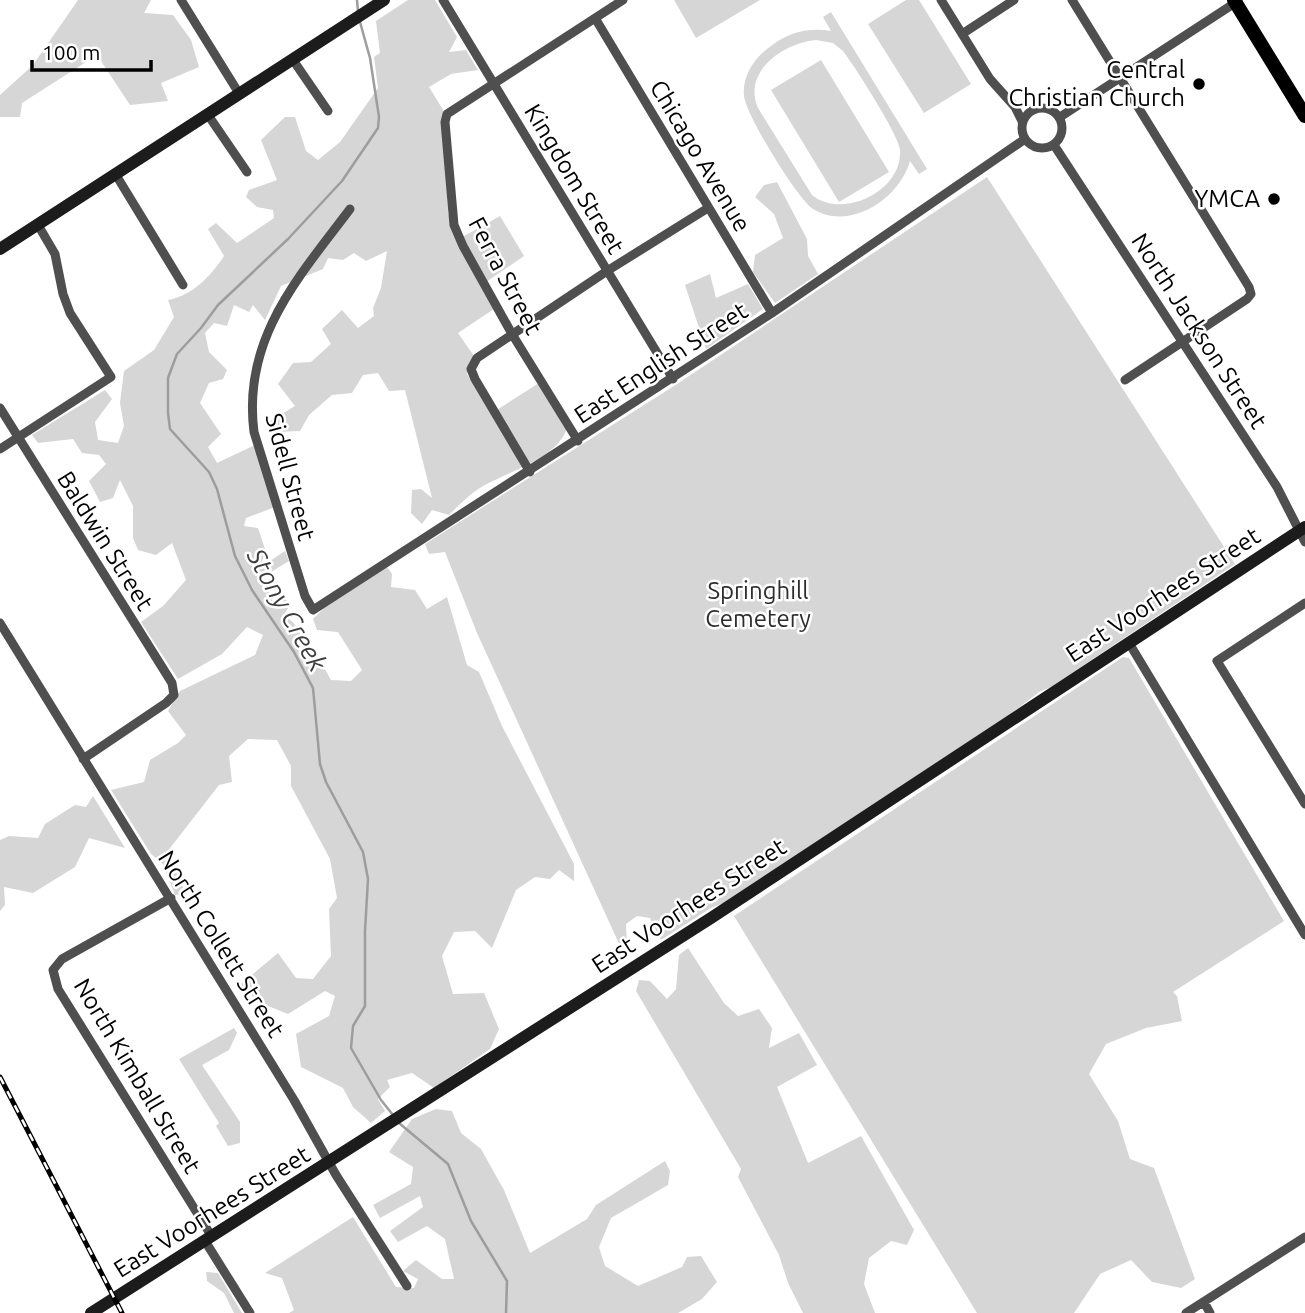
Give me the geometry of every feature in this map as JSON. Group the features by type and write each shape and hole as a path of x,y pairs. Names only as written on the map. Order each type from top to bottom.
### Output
{"main road":[{"path":"0,249 384,0"},
{"path":"1236,1 1305,116"},
{"name":"East Voorhees Street","path":"91,1313 711,918 1129,643 1303,533"}],"street":[{"path":"181,0 240,94"},
{"name":"Kingdom Street","path":"443,0 673,379"},
{"path":"494,83 623,0"},
{"path":"940,0 990,79 1015,107 1022,121 1024,139 1039,149 1054,145 1063,131 1056,112 1044,108 1030,112 1022,121"},
{"path":"961,34 1014,0"},
{"path":"1072,0 1121,76 1251,294 1125,380"},
{"path":"1060,117 1236,1"},
{"name":"Chicago Avenue","path":"594,18 772,313"},
{"path":"293,60 328,111"},
{"name":"Ferra Street","path":"494,83 447,114 445,122 454,225 512,334 578,441"},
{"path":"208,115 247,172"},
{"name":"East English Street","path":"313,610 673,379 1024,139"},
{"name":"North Jackson Street","path":"1054,145 1184,342 1277,487 1303,533"},
{"path":"116,175 183,285"},
{"path":"530,472 475,379 471,369 477,358 607,271 708,208"},
{"name":"Sidell Street","path":"313,610 305,596 258,445 251,410 262,346 271,321 286,295 350,209"},
{"path":"0,449 111,377 70,313 63,295 55,254 38,225"},
{"name":"Baldwin Street","path":"0,408 172,684 174,695 166,703 83,759"},
{"path":"1305,603 1217,661 1305,804"},
{"name":"North Collett Street","path":"0,623 294,1100 329,1163 407,1286"},
{"path":"1129,643 1305,935"},
{"name":"North Kimball Street","path":"170,898 62,959 53,970 58,989 209,1239 250,1313"},
{"path":"1186,1313 1305,1237"},
{"path":"1204,1302 1210,1313"}],"green space":[{"path":"78,0 151,0 144,13 173,15 191,40 199,67 161,83 168,101 130,105 97,55 22,103 20,117 0,117 0,95 33,65"},
{"path":"408,0 435,0 457,37 449,52 466,50 478,70 451,74 429,87 445,113 448,213 457,240 500,216 524,256 486,282 494,309 458,333 474,356 467,374 492,413 539,383 567,428 552,449 540,458 485,485 449,515 432,510 422,524 411,513 412,490 421,489 432,498 405,390 389,391 378,373 363,375 352,393 332,395 309,415 300,431 276,432 270,421 295,406 278,384 293,363 311,362 331,344 322,329 342,310 358,328 374,316 373,308 381,288 387,251 366,261 354,253 343,260 328,258 323,269 281,286 265,320 253,305 249,312 234,305 227,326 214,323 205,333 209,352 227,370 223,379 209,383 200,403 221,434 208,447 217,463 255,445 275,507 246,518 244,526 258,528 265,549 261,567 285,551 289,561 263,577 273,602 283,596 290,605 283,616 294,624 317,654 331,680 351,681 362,670 338,632 317,630 313,619 324,608 387,567 392,574 391,587 415,590 427,609 447,597 467,665 479,672 502,726 574,864 574,881 559,870 550,879 535,877 516,890 492,948 475,931 454,932 442,956 453,994 484,993 499,1029 490,1049 434,1088 412,1073 387,1080 390,1087 378,1099 385,1111 371,1123 353,1107 343,1088 301,1067 296,1034 329,1016 335,996 325,991 288,1014 258,1002 241,984 278,953 296,978 313,979 331,956 329,909 337,898 330,859 291,786 291,766 277,740 248,739 229,756 232,782 219,785 167,852 186,894 175,895 163,864 151,854 111,790 144,782 150,760 186,735 168,711 180,691 255,655 263,635 247,627 222,654 178,679 141,622 163,606 186,580 172,543 156,555 138,550 133,538 133,506 120,480 113,498 100,502 89,481 106,464 99,455 82,453 73,439 38,443 32,435 105,390 112,399 95,422 98,440 118,443 124,426 120,403 124,371 154,350 174,317 168,300 185,294 200,284 224,256 208,229 216,223 237,243 274,218 273,210 257,207 246,197 249,190 277,180 261,140 285,117 295,117 306,151 318,160 340,142 378,88 374,57 380,53 376,21"},
{"path":"674,0 760,0 696,38"},
{"path":"906,0 919,0 971,84 924,113 868,24"},
{"path":"831,12 927,169 919,174 910,161 904,175 885,199 857,214 827,215 813,209 806,202 762,137 744,96 747,74 765,50 792,34 807,30 831,31 823,17","holes":["816,40 833,43 843,51 866,85 892,130 900,150 898,165 892,178 881,189 854,203 825,202 812,195 758,108 755,95 756,82 761,71 779,53 804,42"]},
{"path":"821,60 889,172 839,202 771,90"},
{"name":"Springhill Cemetery","path":"987,177 1235,564 724,903 711,908 661,940 650,918 637,916 626,924 627,944 621,948 477,633 445,552 429,554 425,544 677,384"},
{"path":"777,182 807,239 808,256 818,274 775,303 753,272 755,255 783,238 774,214 755,197 764,185"},
{"path":"710,274 716,298 748,284 763,309 706,349 685,285"},
{"path":"1123,657 1129,658 1284,921 1173,992 1177,996 1182,1021 1146,1028 1106,1044 1089,1074 1118,1121 1130,1159 1154,1168 1195,1279 1181,1288 1152,1282 1131,1260 1100,1274 1074,1313 977,1313 734,916"},
{"path":"93,796 125,848 89,838 75,867 33,893 4,887 5,905 0,911 0,840 9,836 38,838 45,824 75,805 86,807"},
{"path":"688,948 724,1003 738,1016 759,1009 772,1028 769,1048 799,1033 817,1065 777,1087 808,1163 861,1136 914,1230 907,1245 891,1241 869,1258 864,1284 875,1313 803,1313 788,1283 779,1255 738,1177 741,1169 636,991 639,980 650,981 667,999 676,989 679,955"},
{"path":"234,1028 237,1033 229,1050 202,1065 240,1122 240,1143 228,1146 216,1126 219,1123 179,1059"},
{"path":"436,1109 452,1111 461,1133 481,1149 504,1190 530,1253 587,1219 596,1205 665,1161 670,1171 668,1185 611,1218 599,1247 605,1266 638,1286 682,1267 687,1257 701,1256 717,1282 702,1299 678,1313 289,1313 294,1310 282,1278 265,1273 353,1217 396,1287 414,1288 418,1279 403,1271 416,1260 442,1279 454,1279 445,1239 427,1226 398,1242 390,1231 423,1207 420,1196 380,1218 373,1205 411,1184 413,1167 389,1152 412,1119"},
{"path":"206,1272 218,1273 242,1313 234,1313 224,1293 207,1281"}],"waterway":[{"name":"Stony Creek","path":"357,0 358,12"},
{"name":"Stony Creek","path":"360,22 370,58 379,117 378,128 342,181 288,239 218,305 177,354 168,378 168,413 170,429 209,472 217,489 235,556 252,590 294,652 313,688 320,764 326,782 363,852 368,879 365,1006 353,1026 351,1048 381,1100 393,1115"},
{"name":"Stony Creek","path":"399,1123 448,1164 471,1221 507,1281 506,1313"}],"railway":[{"path":"0,1077 122,1313"}],"place":[{"name":"Central Christian Church","path":"1199,84"},
{"name":"YMCA","path":"1274,199"}]}
